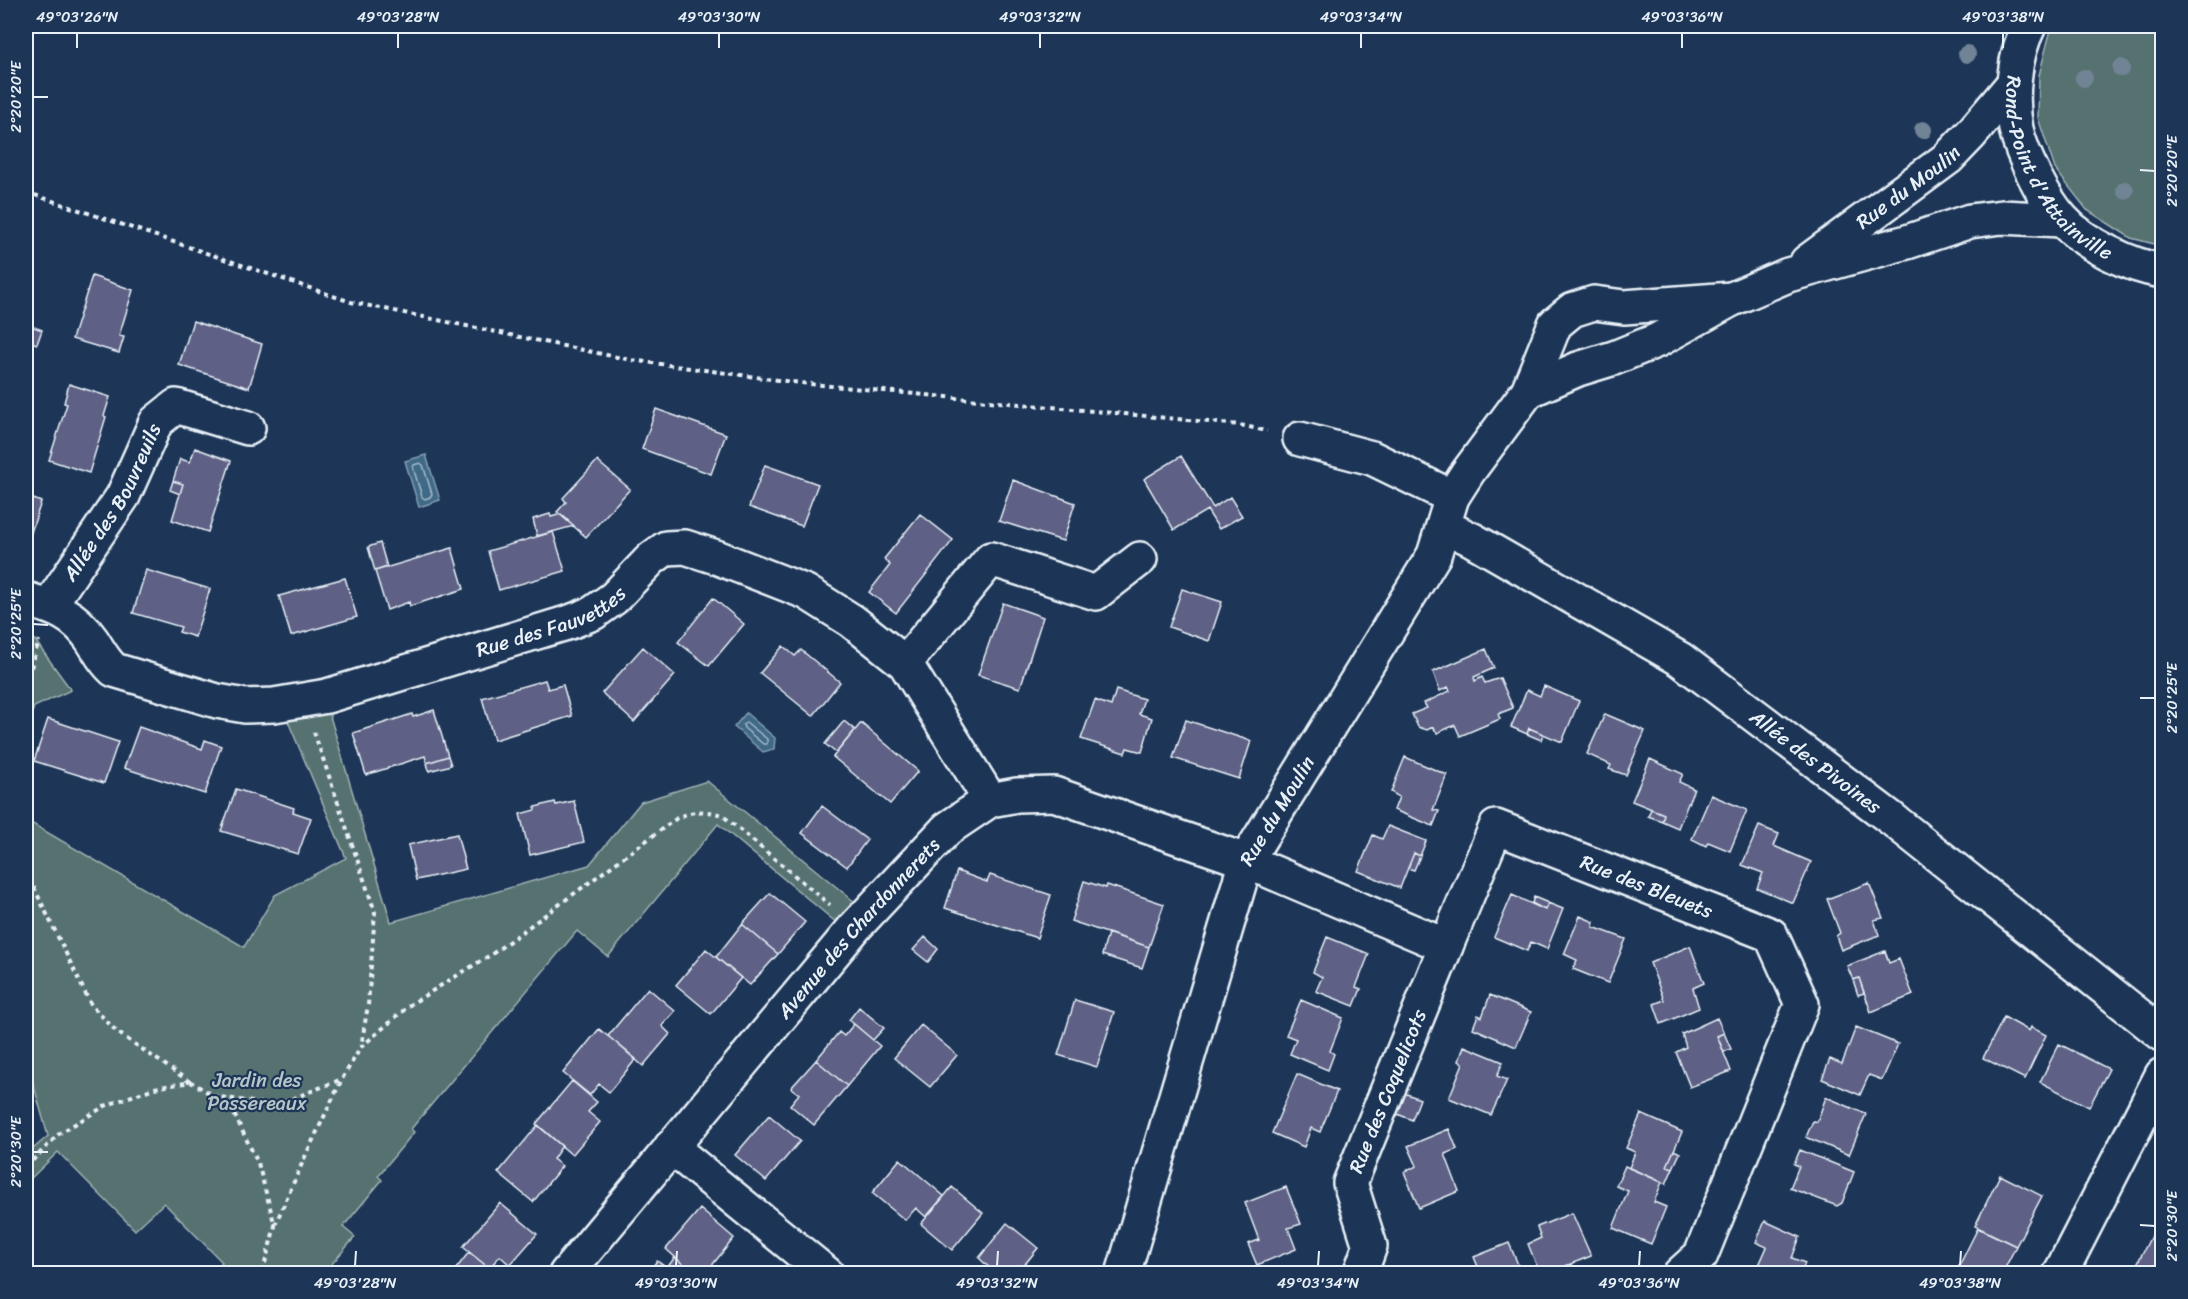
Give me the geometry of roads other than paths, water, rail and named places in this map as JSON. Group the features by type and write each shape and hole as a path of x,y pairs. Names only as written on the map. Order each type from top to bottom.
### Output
{"street":[{"name":"Rond-Point d'Attainville","path":"2029,26 2024,35 2013,84 2016,130 2036,180 2062,220 2090,242 2123,260 2163,271"},
{"name":"Rue du Moulin","path":"1788,275 1869,218 1948,158 2013,84"},
{"name":"Rue du Moulin","path":"1528,391 1578,369 1614,358 1658,340 1732,298 1788,275 1907,242 1970,221 2002,217 2062,220"},
{"name":"Rue du Moulin","path":"1123,1274 1246,861 1434,555 1448,511 1468,472 1528,391 1556,324 1572,310 1594,303 1635,307 1732,298"},
{"name":"Allée des Bouvreuils","path":"37,602 123,496 156,422 176,406 248,428"},
{"name":"Allée des Pivoines","path":"1300,439 1372,458 1448,511 1473,540 1680,659 1892,819 2163,1034"},
{"name":"Rue des Fauvettes","path":"37,602 64,612 78,622 93,642 103,661 114,670 217,701 245,706 274,705 349,689 570,622 593,613 614,598 651,559 666,548 685,547 806,592 852,621 904,663 990,800"},
{"path":"904,663 991,559 1096,593 1140,559"},
{"name":"Avenue des Chardonnerets","path":"566,1274 855,927 947,829 990,800 1017,795 1054,794 1246,861"},
{"name":"Rue des Bleuets","path":"1446,946 1496,827 1771,935 1802,1004 1701,1255 1680,1274"},
{"path":"1246,861 1446,946"},
{"name":"Rue des Coquelicots","path":"1360,1274 1370,1246 1350,1183 1446,946"},
{"path":"2060,1274 2163,1075"},
{"path":"671,1148 827,1274"}],"water":[{"path":"426,455 440,500 419,507 405,461"},
{"path":"746,713 775,738 774,749 763,752 734,727"}],"park label":[{"name":"Jardin des Passereaux","path":"257,1092"}]}
